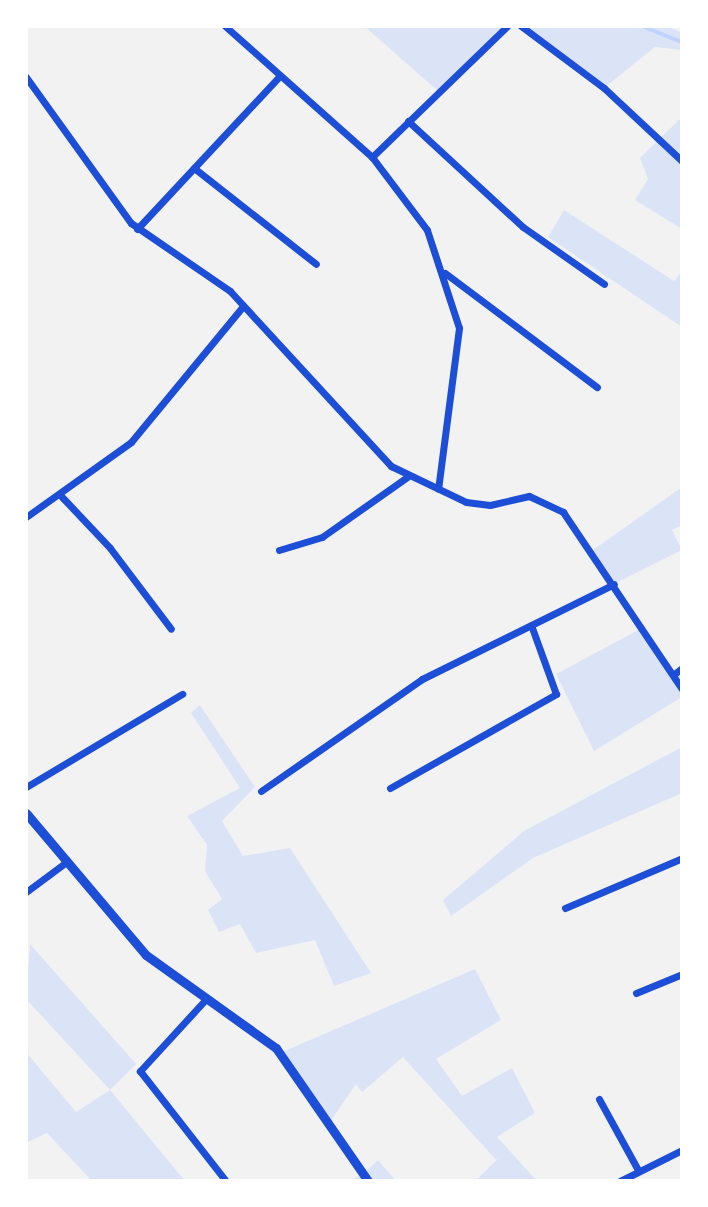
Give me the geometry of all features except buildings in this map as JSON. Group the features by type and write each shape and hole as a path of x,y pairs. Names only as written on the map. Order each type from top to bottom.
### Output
{"street":[{"path":"225,26 278,78 372,158 414,207 444,272 459,328 438,489"},
{"path":"372,158 507,26"},
{"path":"521,26 604,88 682,162"},
{"path":"28,78 137,229 216,278 356,432 407,477 481,505 543,499 577,527 682,689"},
{"path":"137,229 278,78"},
{"path":"408,121 517,223 604,284"},
{"path":"194,168 316,264"},
{"path":"444,272 597,387"},
{"path":"26,517 62,497 131,442 243,306"},
{"path":"279,550 322,537 407,477"},
{"path":"62,497 134,576 171,629"},
{"path":"261,791 422,679 614,584"},
{"path":"390,788 556,694 531,625"},
{"path":"673,675 682,668"},
{"path":"26,787 105,734 182,694"},
{"path":"26,813 65,863 146,955 206,999 258,1029 276,1048 368,1181"},
{"path":"565,908 682,858"},
{"path":"26,892 65,863"},
{"path":"636,993 682,974"},
{"path":"206,999 140,1072 226,1181"},
{"path":"599,1099 638,1170"},
{"path":"620,1181 682,1150"}],"shaded area":[{"path":"364,26 518,26 498,33 438,91"},
{"path":"521,26 667,26 682,33 682,50 655,47 604,88"},
{"path":"682,117 682,229 635,200 648,179 640,158"},
{"path":"564,210 674,281 682,271 682,327 548,237"},
{"path":"682,487 682,525 672,530 682,550 614,584 593,550"},
{"path":"642,628 672,675 682,668 682,697 594,751 556,674"},
{"path":"200,705 255,787 222,821 243,856 290,848 371,973 334,986 315,940 256,953 240,924 219,932 208,910 222,899 205,871 207,845 187,816 240,788 191,713"},
{"path":"682,747 682,793 533,858 451,916 443,900 524,831"},
{"path":"30,944 136,1064 110,1090 26,999"},
{"path":"475,969 501,1020 436,1059 462,1096 512,1068 535,1113 497,1137 537,1181 475,1181 500,1157 496,1160 403,1057 362,1092 356,1084 327,1126 280,1053"},
{"path":"26,1052 76,1112 110,1090 185,1181 92,1181 47,1133 26,1143"},
{"path":"378,1160 396,1181 350,1181 363,1174"}],"waterway":[{"path":"642,26 682,42"}]}
